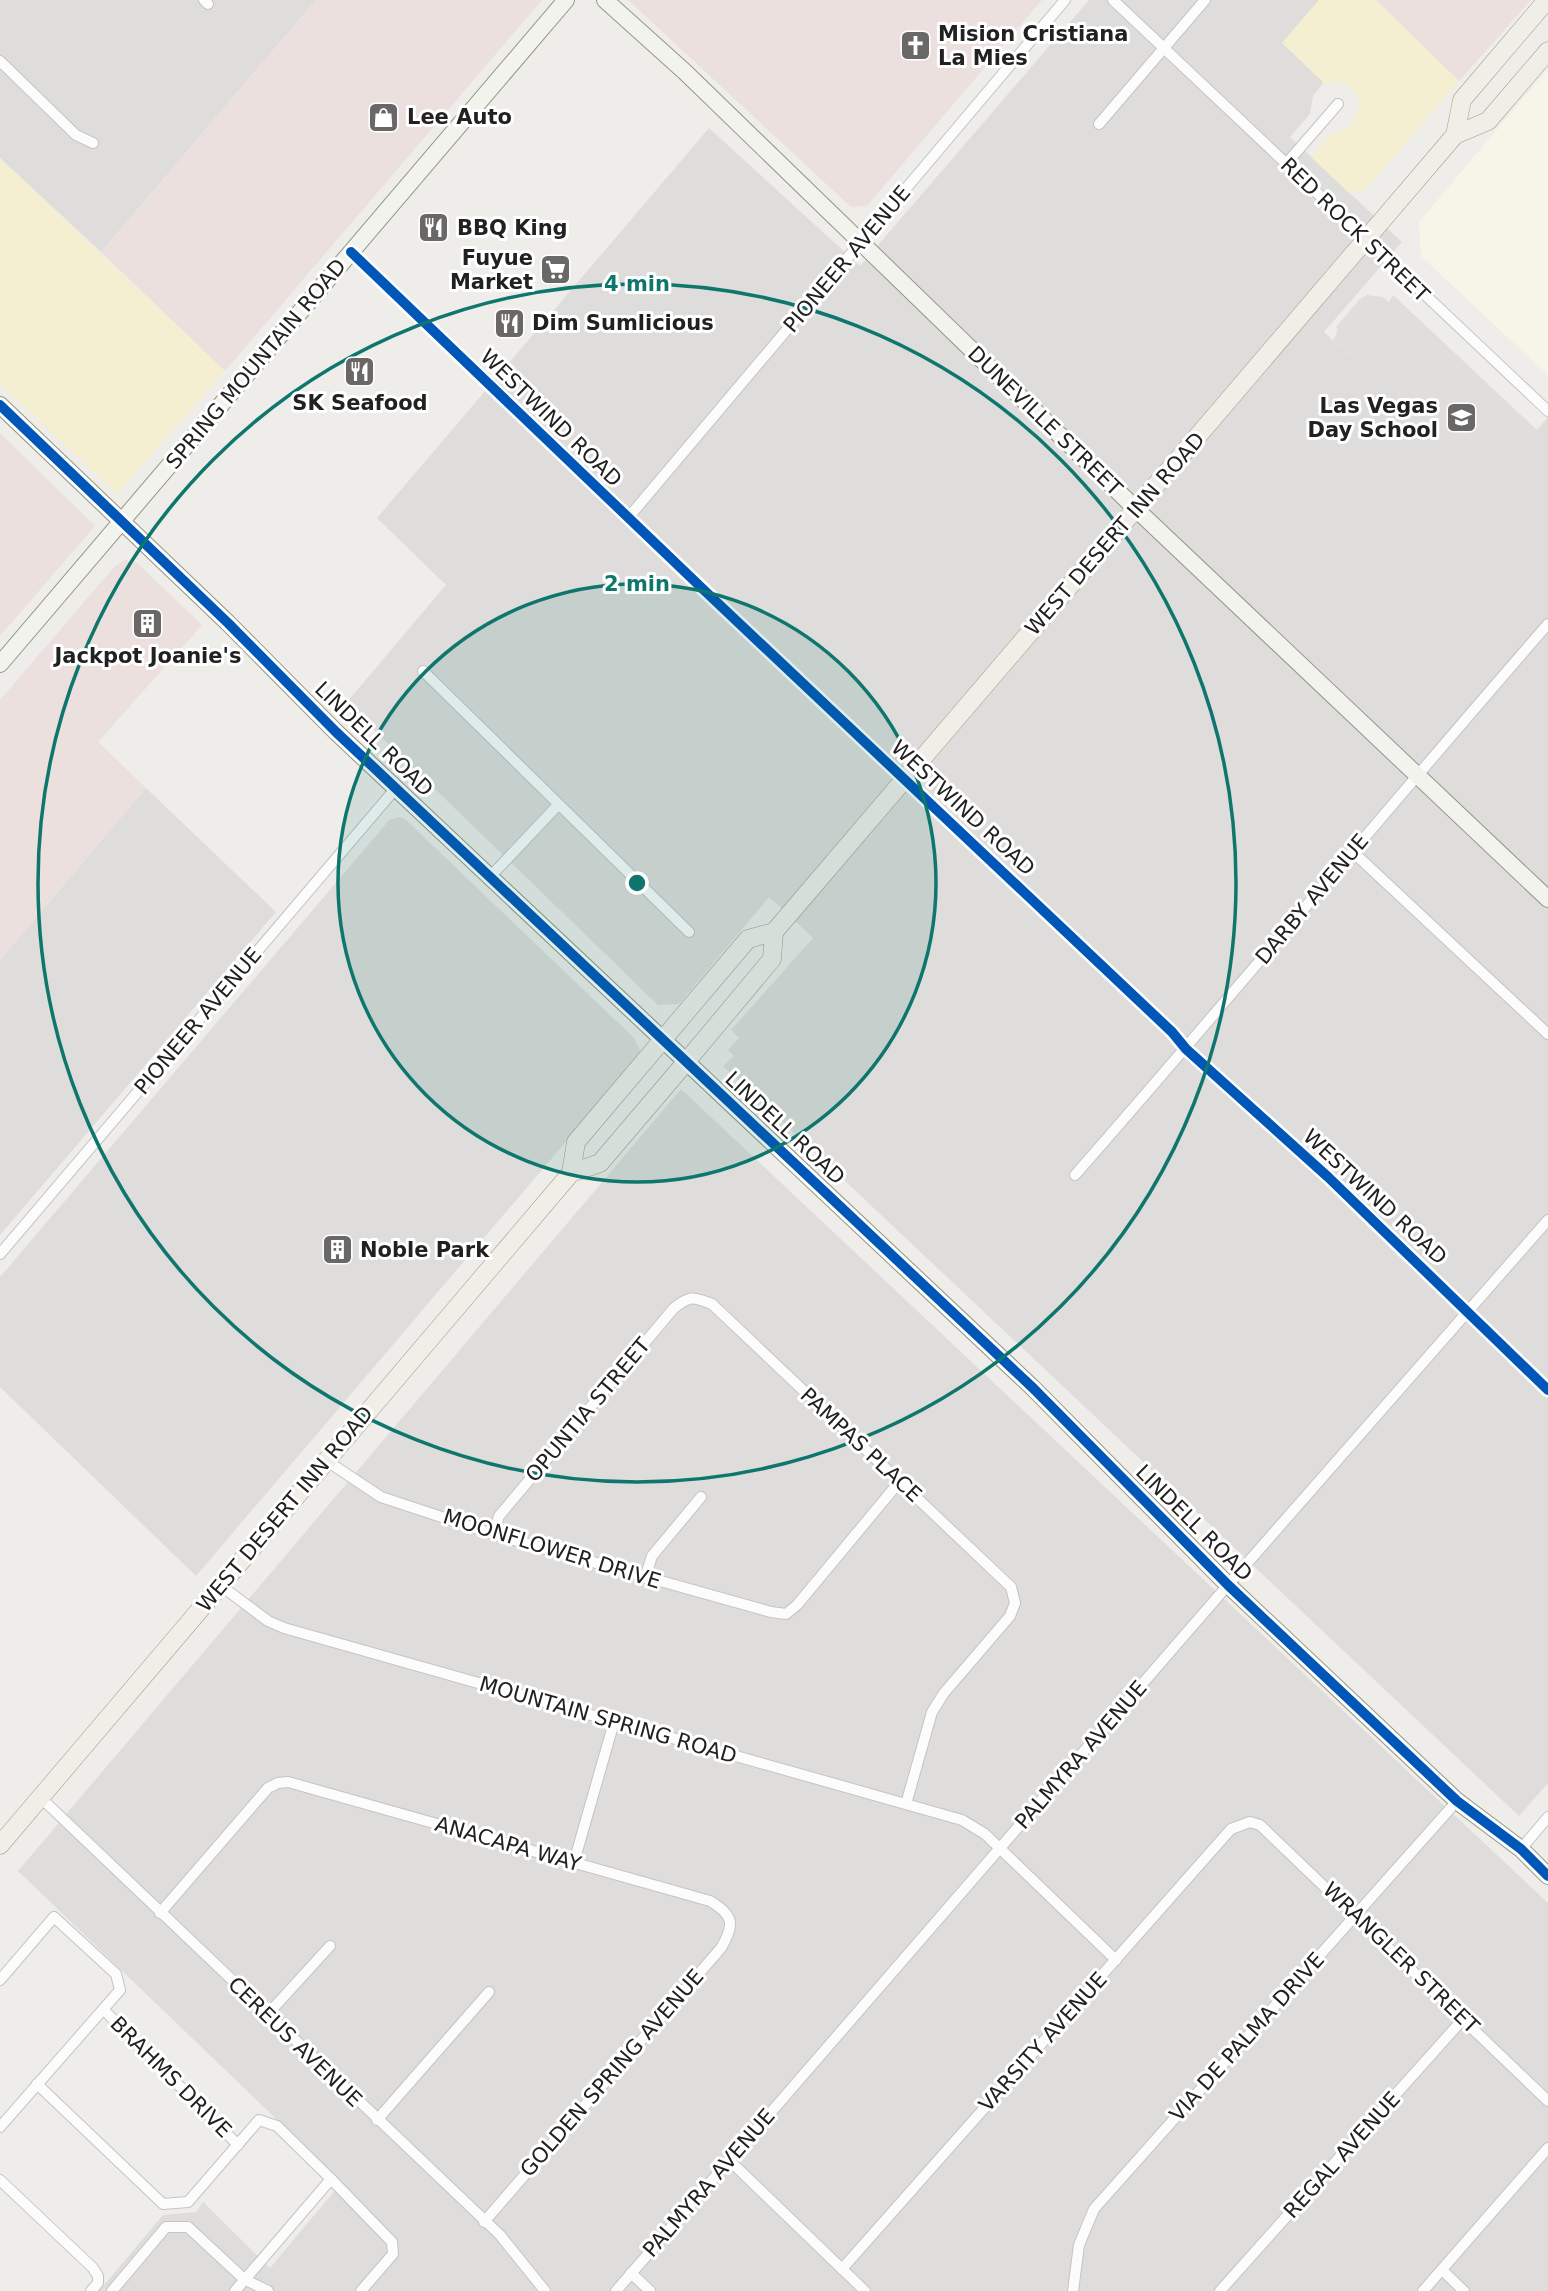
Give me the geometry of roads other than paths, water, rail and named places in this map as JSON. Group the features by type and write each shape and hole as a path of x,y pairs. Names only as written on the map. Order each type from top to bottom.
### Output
{"main road":[{"name":"WEST DESERT INN ROAD","path":"1455,135 1462,100 1547,0"},
{"name":"WEST DESERT INN ROAD","path":"0,1845 570,1173 576,1142 748,939 774,932 1455,135 1488,121 1548,51"},
{"name":"WEST DESERT INN ROAD","path":"570,1173 600,1163 686,1062 772,959 774,932"}],"street":[{"name":"SPRING MOUNTAIN ROAD","path":"0,664 566,0"},
{"name":"DUNEVILLE STREET","path":"605,0 685,72 1136,509 1548,898"},
{"name":"PIONEER AVENUE","path":"628,518 1065,0"},
{"name":"RED ROCK STREET","path":"1113,0 1548,411"},
{"path":"1099,124 1205,0"},
{"path":"3,69 76,135 93,143"},
{"path":"1286,164 1338,104"},
{"name":"WESTWIND ROAD","path":"351,252 1172,1032 1186,1049 1328,1177 1548,1390"},
{"name":"LINDELL ROAD","path":"0,405 228,623 335,732 1033,1388 1227,1585 1457,1801 1521,1850 1548,1875"},
{"name":"DARBY AVENUE","path":"1075,1175 1186,1049 1416,775 1548,624"},
{"path":"423,671 690,932"},
{"name":"PIONEER AVENUE","path":"0,1254 396,788"},
{"path":"489,878 558,805"},
{"path":"1353,852 1548,1034"},
{"name":"PALMYRA AVENUE","path":"615,2291 1227,1585 1548,1220"},
{"name":"OPUNTIA STREET","path":"493,1534 499,1516 665,1319 687,1298 695,1298"},
{"name":"PAMPAS PLACE","path":"695,1298 712,1304 1011,1587 1015,1603 1010,1616 944,1693 932,1712 905,1804"},
{"name":"MOONFLOWER DRIVE","path":"327,1461 381,1497 493,1534 645,1578 786,1614 797,1605 900,1481"},
{"path":"645,1578 652,1556 701,1497"},
{"name":"MOUNTAIN SPRING ROAD","path":"220,1585 268,1621 284,1628 961,1820 985,1833 1116,1960"},
{"path":"574,1862 614,1722"},
{"name":"ANACAPA WAY","path":"160,1913 268,1788 288,1782 710,1901 724,1909 730,1920"},
{"name":"CEREUS AVENUE","path":"40,1797 500,2235 545,2291"},
{"name":"VIA DE PALMA DRIVE","path":"1073,2291 1079,2245 1094,2209 1457,1801"},
{"path":"1521,1850 1548,1817"},
{"name":"WRANGLER STREET","path":"1250,1822 1260,1825 1548,2101"},
{"name":"VARSITY AVENUE","path":"842,2269 1231,1829 1250,1822"},
{"path":"0,1980 54,1917 116,1974 121,1990 0,2127"},
{"name":"GOLDEN SPRING AVENUE","path":"484,2221 721,1948 730,1933 730,1920"},
{"path":"267,2015 330,1946"},
{"path":"377,2120 489,1992"},
{"name":"BRAHMS DRIVE","path":"104,2010 237,2144"},
{"name":"REGAL AVENUE","path":"1220,2291 1464,2018"},
{"path":"37,2084 163,2204 188,2202 259,2120 277,2126 392,2242 393,2254 360,2291"},
{"path":"1423,2291 1548,2148"},
{"path":"729,2160 864,2291"},
{"path":"234,2291 331,2179"},
{"path":"0,2180 93,2268 98,2276 98,2283 91,2291"},
{"path":"112,2291 166,2227 188,2227 244,2279 268,2291"},
{"path":"1442,2270 1464,2291"},
{"path":"631,2273 650,2291"}],"place":[{"name":"Mision Cristiana La Mies","path":"915,46"},
{"name":"Lee Auto","path":"384,117"},
{"name":"BBQ King","path":"434,228"},
{"name":"Fuyue Market","path":"556,270"},
{"name":"Dim Sumlicious","path":"509,323"},
{"name":"SK Seafood","path":"360,371"},
{"name":"Las Vegas Day School","path":"1461,418"},
{"name":"Jackpot Joanie's","path":"148,624"},
{"name":"Noble Park","path":"337,1250"}]}
